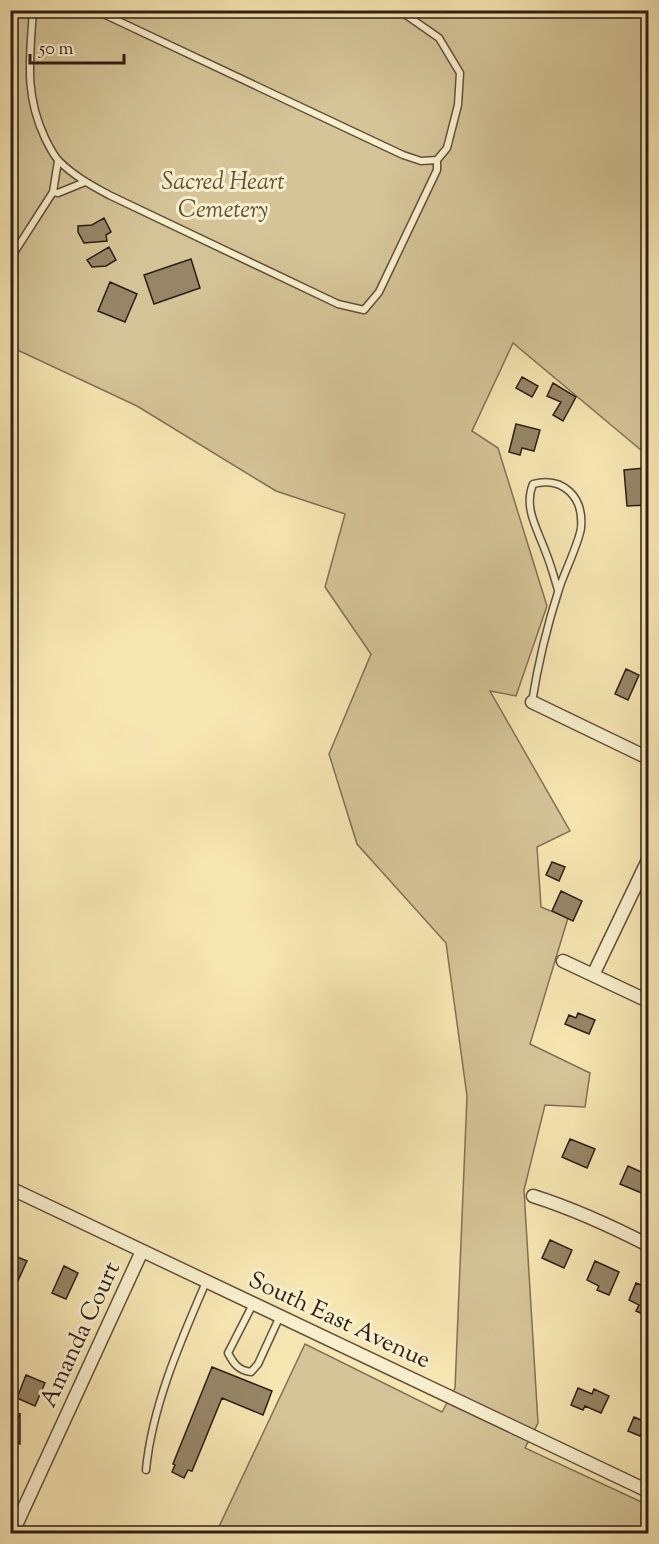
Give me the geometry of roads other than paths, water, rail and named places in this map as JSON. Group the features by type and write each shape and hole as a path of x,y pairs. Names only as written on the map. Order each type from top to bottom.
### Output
{"street":[{"path":"532,702 648,758"},
{"path":"593,975 648,860"},
{"path":"563,961 648,1001"},
{"name":"South East Avenue","path":"10,1188 648,1491"},
{"path":"533,1196 569,1208 648,1245"},
{"name":"Amanda Court","path":"12,1533 142,1251"}],"lane":[{"path":"33,10 30,72 32,102 36,120 58,161 85,182 338,304 364,310 379,292 437,170 437,160 447,148 458,105 460,72 439,38 399,10"},
{"path":"94,10 403,155 421,161 437,160"},
{"path":"10,260 53,192 58,161"},
{"path":"53,192 58,193 85,182"},
{"path":"532,702 536,674 558,590 581,528 579,503 566,488 546,481 533,484 529,494 532,516 558,590"},
{"path":"146,1470 148,1452 168,1378 206,1282"},
{"path":"253,1304 228,1353 241,1370 251,1372 258,1364 280,1316"}],"park label":[{"name":"Sacred Heart Cemetery","path":"223,197"}]}
